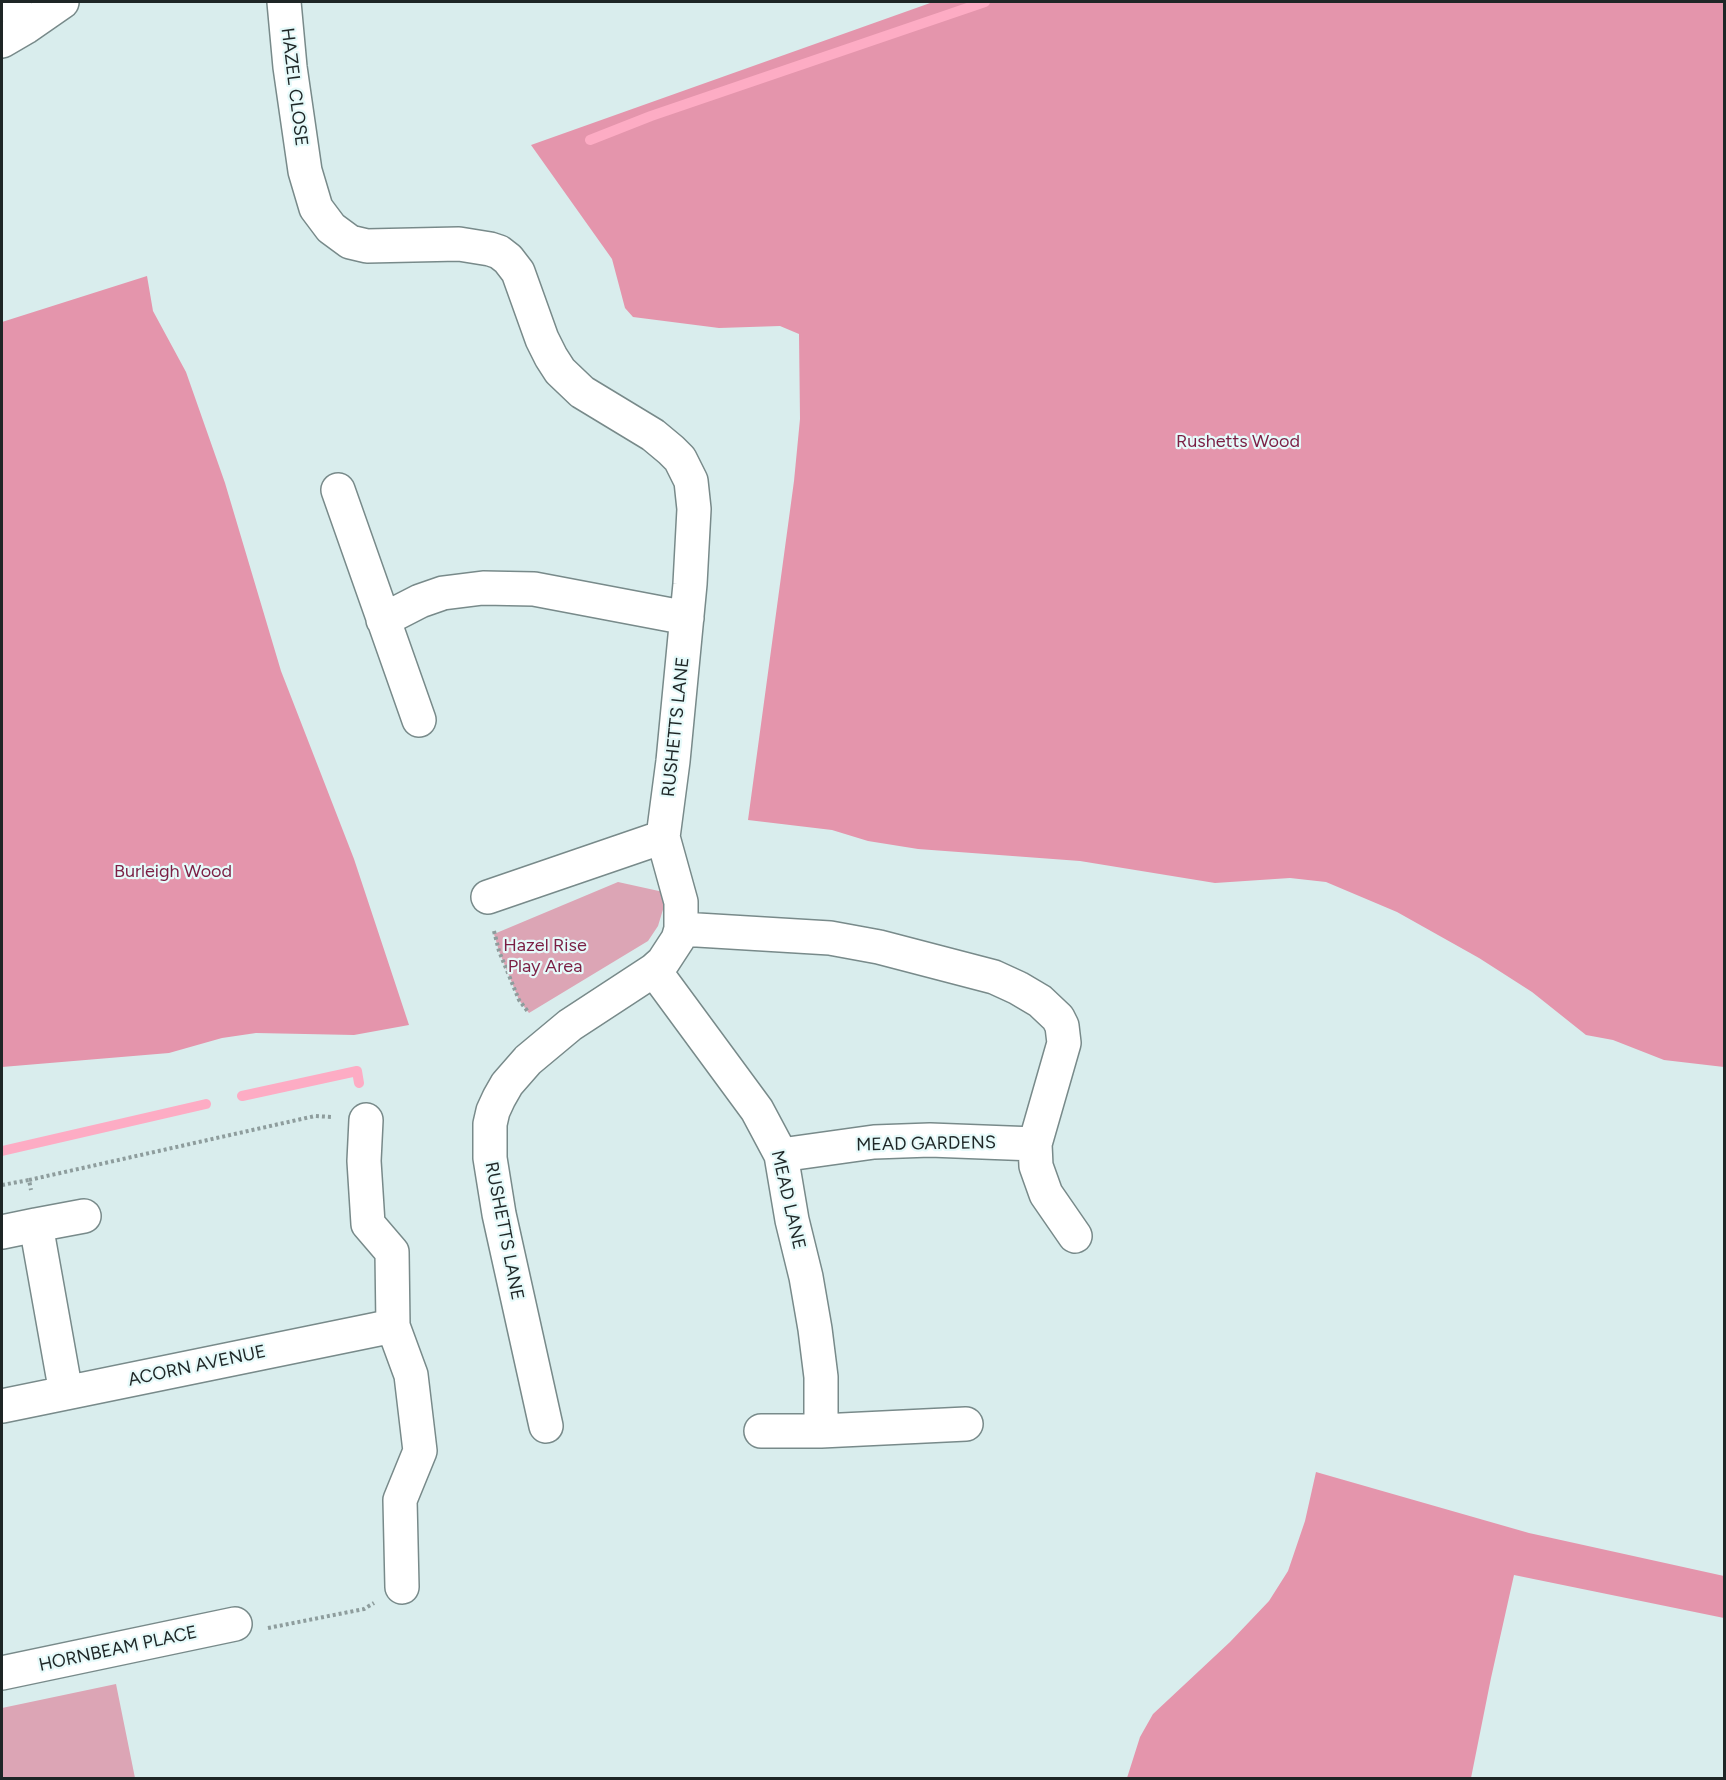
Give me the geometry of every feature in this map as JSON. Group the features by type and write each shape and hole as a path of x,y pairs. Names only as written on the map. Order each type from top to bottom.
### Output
{"street":[{"path":"13,23 62,2"},
{"name":"HAZEL CLOSE","path":"284,2 305,171"},
{"name":"RUSHETTS LANE","path":"305,171 316,208 331,228 350,242 367,246 459,244 490,249 508,259 518,272 542,339 561,371 582,392 653,435 680,459 691,481 694,509 693,542 663,837 681,902 681,929 678,939 671,952 654,970 570,1025 528,1060 507,1084 493,1111 489,1138 493,1186 546,1426"},
{"path":"338,490 419,720"},
{"path":"383,620 420,601 443,593 483,588 534,589 687,618"},
{"path":"488,897 663,837"},
{"path":"681,929 809,936 870,945 994,977 1040,1001 1058,1018 1062,1026 1064,1043 1035,1144 1036,1166 1039,1180 1046,1194 1075,1236"},
{"name":"MEAD LANE","path":"654,970 757,1110 781,1155 815,1329 821,1377 821,1431"},
{"path":"366,1120 364,1161 368,1224 392,1252 393,1326 411,1375 420,1451 400,1500 402,1587"},
{"name":"MEAD GARDENS","path":"781,1155 885,1142 930,1140 1035,1144"},
{"path":"2,1232 84,1216"},
{"path":"36,1225 66,1393"},
{"name":"ACORN AVENUE","path":"2,1406 393,1326"},
{"path":"762,1431 821,1431 966,1424"},
{"name":"HORNBEAM PLACE","path":"2,1673 235,1624"}],"path":[{"path":"488,897 499,951 519,1000 529,1014"},
{"path":"29,1180 315,1116 366,1120"},
{"path":"235,1624 259,1630 364,1609 402,1587"}],"green space":[{"name":"Rushetts Wood","path":"933,2 1724,2 1724,1067 1664,1060 1613,1040 1586,1035 1532,992 1479,958 1397,912 1326,882 1290,878 1215,883 1080,861 918,849 868,841 832,830 748,820 794,481 800,419 799,334 780,326 719,328 633,317 625,308 612,259 531,145"},
{"name":"Burleigh Wood","path":"147,276 153,311 186,372 225,483 281,671 354,859 409,1025 354,1035 256,1033 222,1038 169,1053 2,1067 2,322"},
{"name":"Hazel Rise Play Area","path":"618,882 668,893 658,926 648,941 529,1013 519,1000 494,934"},
{"path":"1316,1472 1529,1533 1724,1576 1724,1618 1514,1575 1471,1778 1127,1778 1140,1737 1153,1714 1230,1642 1269,1601 1288,1571 1305,1521"},
{"path":"116,1684 135,1778 2,1778 2,1708"}],"waterway":[{"path":"590,140 651,116 985,2"},
{"path":"242,1096 357,1071 359,1083"},
{"path":"2,1151 206,1104"}]}
